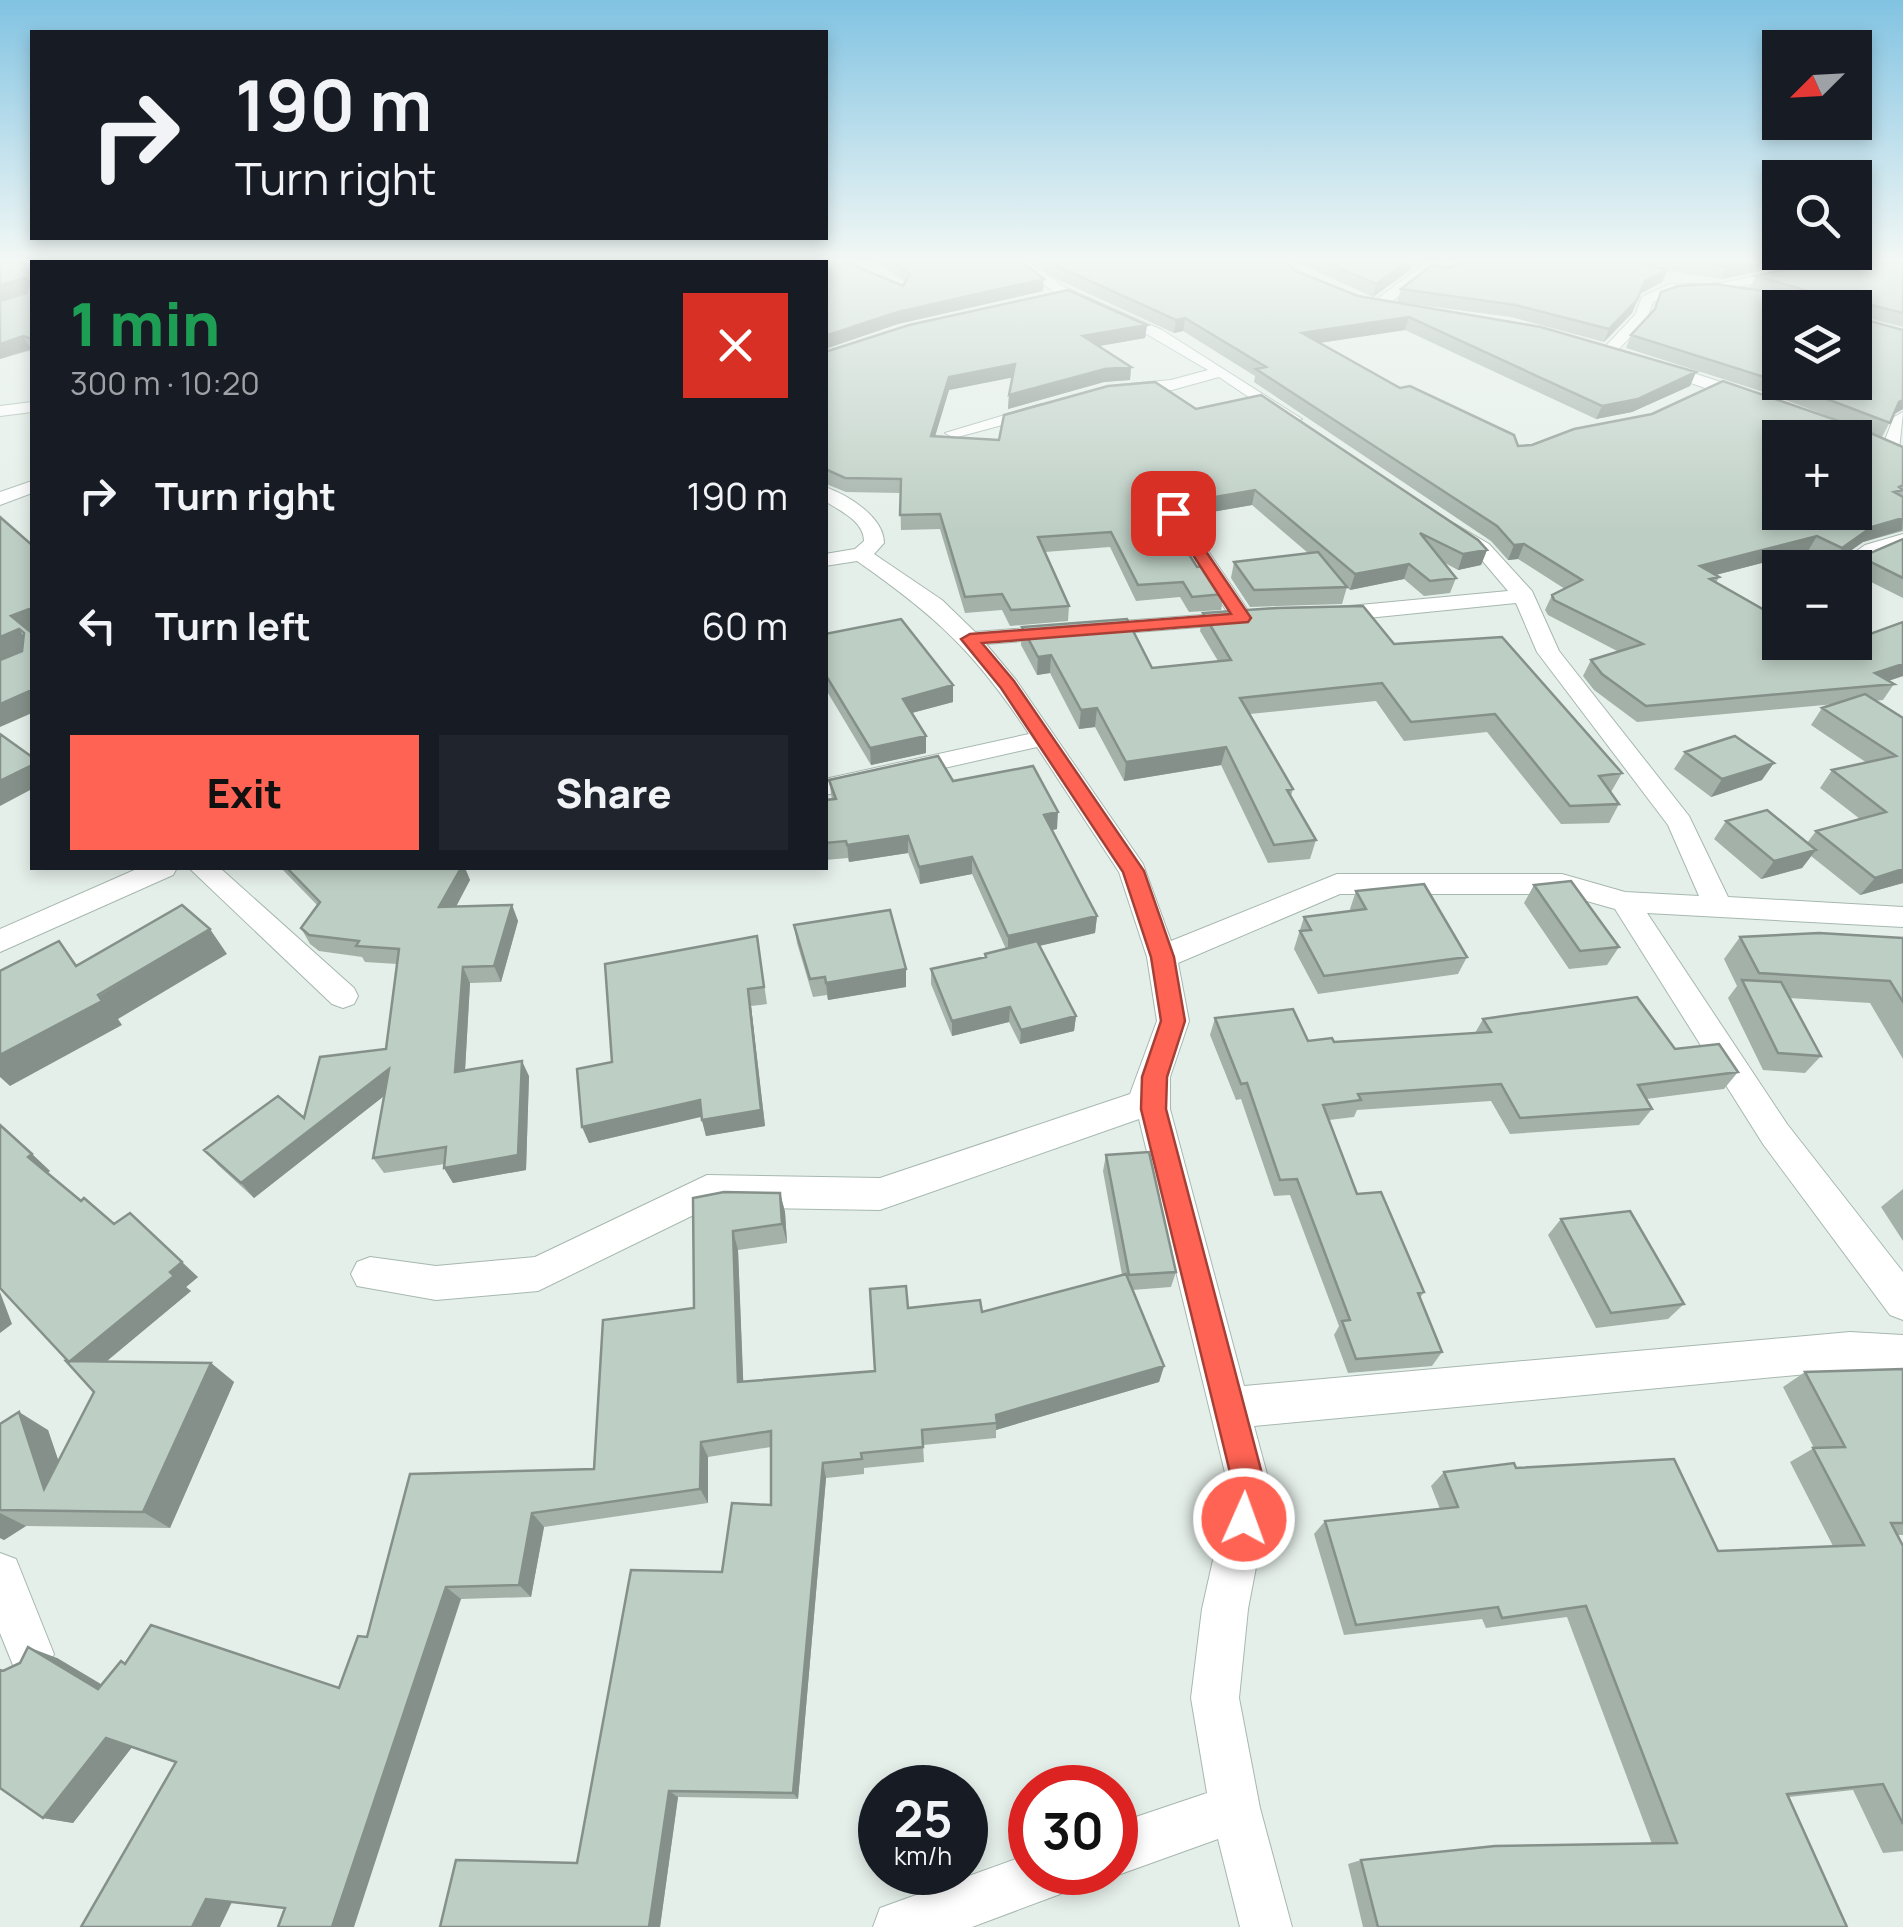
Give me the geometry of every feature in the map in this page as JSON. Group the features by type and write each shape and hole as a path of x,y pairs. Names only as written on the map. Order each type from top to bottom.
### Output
{"street":[{"path":"1186,352 1304,427"},
{"path":"1613,352 1628,356"},
{"path":"1645,362 1763,402"},
{"path":"1105,391 1172,385 1219,372"},
{"path":"1683,399 1714,385"},
{"path":"954,433 1056,405"},
{"path":"0,411 30,407"},
{"path":"1889,450 1903,417"},
{"path":"0,498 30,488"},
{"path":"828,495 862,517 874,532 874,543 861,554 828,560"},
{"path":"970,639 1250,617 1173,513"},
{"path":"1432,514 1482,548 1524,596 1548,652 1680,822 1719,908"},
{"path":"1872,550 1903,540"},
{"path":"370,1274 436,1283 538,1274 707,1191 880,1194 1143,1104 1173,1021 1162,957 1133,871 1045,738 970,639 934,606 861,554"},
{"path":"1304,614 1334,616 1524,596"},
{"path":"828,786 1045,738"},
{"path":"0,941 159,870"},
{"path":"205,870 343,996"},
{"path":"1162,957 1337,884 1562,884 1624,902 1903,917"},
{"path":"1624,902 1775,1134 1903,1302"},
{"path":"1154,1077 1153,1109 1250,1489 1225,1609 1215,1698 1235,1808 1266,1927"},
{"path":"1230,1408 1850,1351 1903,1354"},
{"path":"0,1575 31,1654"},
{"path":"1138,1842 1235,1808"},
{"path":"899,1927 1008,1888"}],"building":[{"path":"828,352 1108,352 1131,367 1105,369 1009,395 1015,364 949,377 931,436 999,440 1004,415 1108,386 1155,382 1196,409 1261,395 1478,540 1487,550 1463,554 1420,533 1456,578 1430,581 1409,564 1355,574 1255,490 1192,501 1183,491 1173,489 1161,497 1166,506 1159,507 1197,567 1206,566 1224,594 1192,597 1183,582 1138,585 1111,532 1038,537 1069,606 1011,610 1002,594 965,597 940,514 900,515 901,479 845,478 828,470"},
{"path":"1241,352 1336,352 1400,388 1410,386 1514,435 1518,446 1532,445 1574,429 1652,414 1723,381 1762,394 1762,400 1778,400 1836,420 1762,420 1762,530 1868,530 1842,548 1817,536 1700,566 1719,577 1710,579 1762,609 1762,660 1872,660 1872,633 1903,622 1903,664 1875,673 1894,684 1646,706 1602,674 1591,660 1643,644 1554,600 1552,595 1582,580 1524,544 1514,545 1497,526 1256,369 1266,367"},
{"path":"1485,352 1627,352 1696,372 1638,399 1602,406"},
{"path":"1685,352 1762,352 1762,376"},
{"path":"1872,352 1903,352 1903,400 1890,423 1829,400 1872,400"},
{"path":"1872,434 1903,447 1903,485 1899,487 1903,490 1894,492 1903,497 1903,518 1872,527"},
{"path":"0,517 30,543 30,609 11,616 30,631 30,691 0,704 0,660 22,651 24,633 19,629 0,637"},
{"path":"1903,539 1903,578 1872,562 1872,552"},
{"path":"1318,552 1347,587 1254,590 1234,562"},
{"path":"1363,606 1394,644 1502,637 1622,773 1599,776 1619,804 1570,806 1495,714 1411,722 1382,683 1240,698 1293,789 1287,790 1316,840 1274,845 1226,747 1126,762 1097,708 1081,710 1051,655 1038,657 1022,627 1127,619 1152,668 1231,660 1203,613"},
{"path":"901,619 953,685 903,699 926,736 870,748 828,679 828,633"},
{"path":"1865,694 1903,718 1903,869 1875,878 1816,831 1886,812 1832,770 1896,756 1822,708"},
{"path":"0,734 30,756 30,766 0,781"},
{"path":"1735,736 1774,763 1722,779 1685,752"},
{"path":"938,756 953,781 1033,766 1058,812 1044,815 1097,916 1008,936 972,857 919,867 908,836 847,845 846,841 828,843 828,800 836,799 829,780"},
{"path":"1767,810 1816,850 1774,861 1726,821"},
{"path":"289,870 460,870 439,907 512,905 494,966 463,967 455,1072 522,1061 518,1155 444,1168 446,1147 373,1158 389,1069 241,1183 204,1150 278,1096 304,1118 320,1057 386,1049 399,949 356,946 359,941 309,935 301,928 320,902"},
{"path":"1571,881 1619,947 1580,951 1534,885"},
{"path":"1424,884 1467,957 1324,976 1300,931 1311,930 1304,917 1366,909 1356,891"},
{"path":"182,905 210,929 98,995 102,1001 0,1055 0,971 59,941 76,966"},
{"path":"890,910 906,969 826,983 825,977 810,979 794,925"},
{"path":"1819,933 1903,938 1903,1002 1890,981 1759,973 1740,937"},
{"path":"757,936 764,987 748,989 761,1110 702,1120 700,1100 582,1127 577,1069 612,1062 605,964"},
{"path":"1037,941 1076,1016 1021,1030 1010,1007 952,1021 931,969"},
{"path":"1742,980 1781,982 1821,1056 1778,1053"},
{"path":"1637,997 1675,1049 1719,1044 1738,1072 1638,1085 1652,1109 1520,1118 1501,1084 1358,1094 1361,1100 1323,1105 1357,1194 1381,1192 1424,1292 1418,1293 1442,1352 1356,1359 1342,1321 1350,1320 1297,1179 1280,1180 1247,1083 1241,1084 1215,1018 1293,1009 1308,1041 1332,1038 1334,1042 1491,1032 1483,1019"},
{"path":"0,1125 32,1154 28,1157 81,1201 84,1198 114,1224 130,1213 182,1262 170,1272 174,1276 69,1362 0,1288"},
{"path":"1149,1152 1176,1272 1129,1275 1106,1155"},
{"path":"724,1192 780,1193 782,1224 733,1231 738,1382 875,1371 870,1289 906,1286 908,1308 980,1300 982,1312 1126,1274 1164,1366 996,1415 997,1423 922,1430 923,1447 861,1453 862,1459 823,1463 793,1793 669,1791 649,1927 440,1927 456,1860 577,1863 631,1570 722,1572 732,1503 771,1505 771,1431 701,1442 700,1489 532,1513 519,1585 446,1587 332,1927 278,1927 285,1908 206,1899 192,1927 81,1927 176,1762 106,1738 43,1818 0,1788 0,1670 20,1663 28,1647 98,1689 121,1661 125,1664 151,1625 339,1688 358,1636 367,1637 410,1474 594,1469 603,1320 694,1308 693,1198"},
{"path":"1630,1211 1684,1304 1611,1313 1561,1219"},
{"path":"66,1361 211,1363 143,1512 0,1510 0,1424 19,1412 44,1489 94,1392"},
{"path":"1903,1369 1903,1523 1891,1523 1903,1546 1903,1824 1883,1784 1787,1794 1847,1927 1378,1927 1361,1860 1495,1846 1677,1843 1586,1606 1502,1618 1498,1607 1356,1625 1325,1521 1458,1507 1444,1472 1514,1463 1516,1468 1674,1459 1718,1551 1864,1545 1813,1448 1845,1447 1805,1372"}],"route":[{"path":"1173,513 1242,618 970,639 1008,685 1133,871 1162,957 1173,1021 1154,1077 1153,1109 1250,1489 1244,1519"}]}
